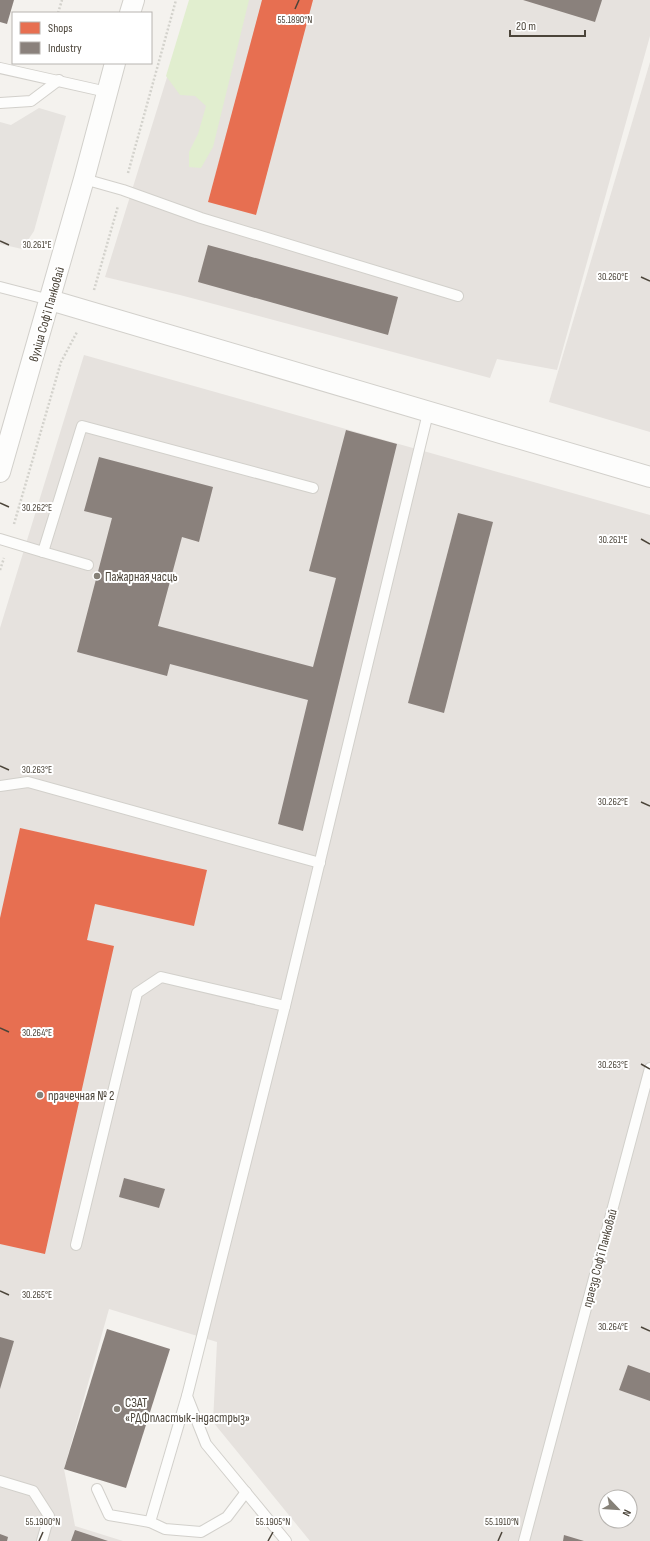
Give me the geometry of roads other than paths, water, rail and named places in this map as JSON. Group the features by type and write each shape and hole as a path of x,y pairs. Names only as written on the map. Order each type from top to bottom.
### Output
{"street":[{"path":"130,12 134,0"},
{"name":"вуліца Софʼі Панковай","path":"0,472 50,300 115,64"},
{"path":"50,300 428,413 650,477"}],"lane":[{"path":"0,68 59,80 107,92"},
{"path":"0,103 31,101 59,80"},
{"path":"84,179 123,190 201,218 458,296"},
{"path":"0,286 50,300"},
{"path":"150,1522 187,1396 285,1006 428,413"},
{"path":"43,552 82,426 313,488"},
{"path":"5,541 88,565"},
{"path":"0,786 28,782 320,863"},
{"path":"76,1245 137,993 161,977 285,1006"},
{"name":"праезд Софʼі Панковай","path":"524,1541 650,1068"},
{"path":"187,1396 206,1444 286,1541"},
{"path":"0,1481 33,1491 49,1516 42,1541"},
{"path":"97,1489 109,1515 150,1522 165,1529 201,1532 227,1517 246,1492"}],"place":[{"name":"Пажарная часць","path":"97,576"},
{"name":"прачечная № 2","path":"40,1095"},
{"name":"СЗАТ «РДФпластык-індастрыз»","path":"117,1409"}]}
